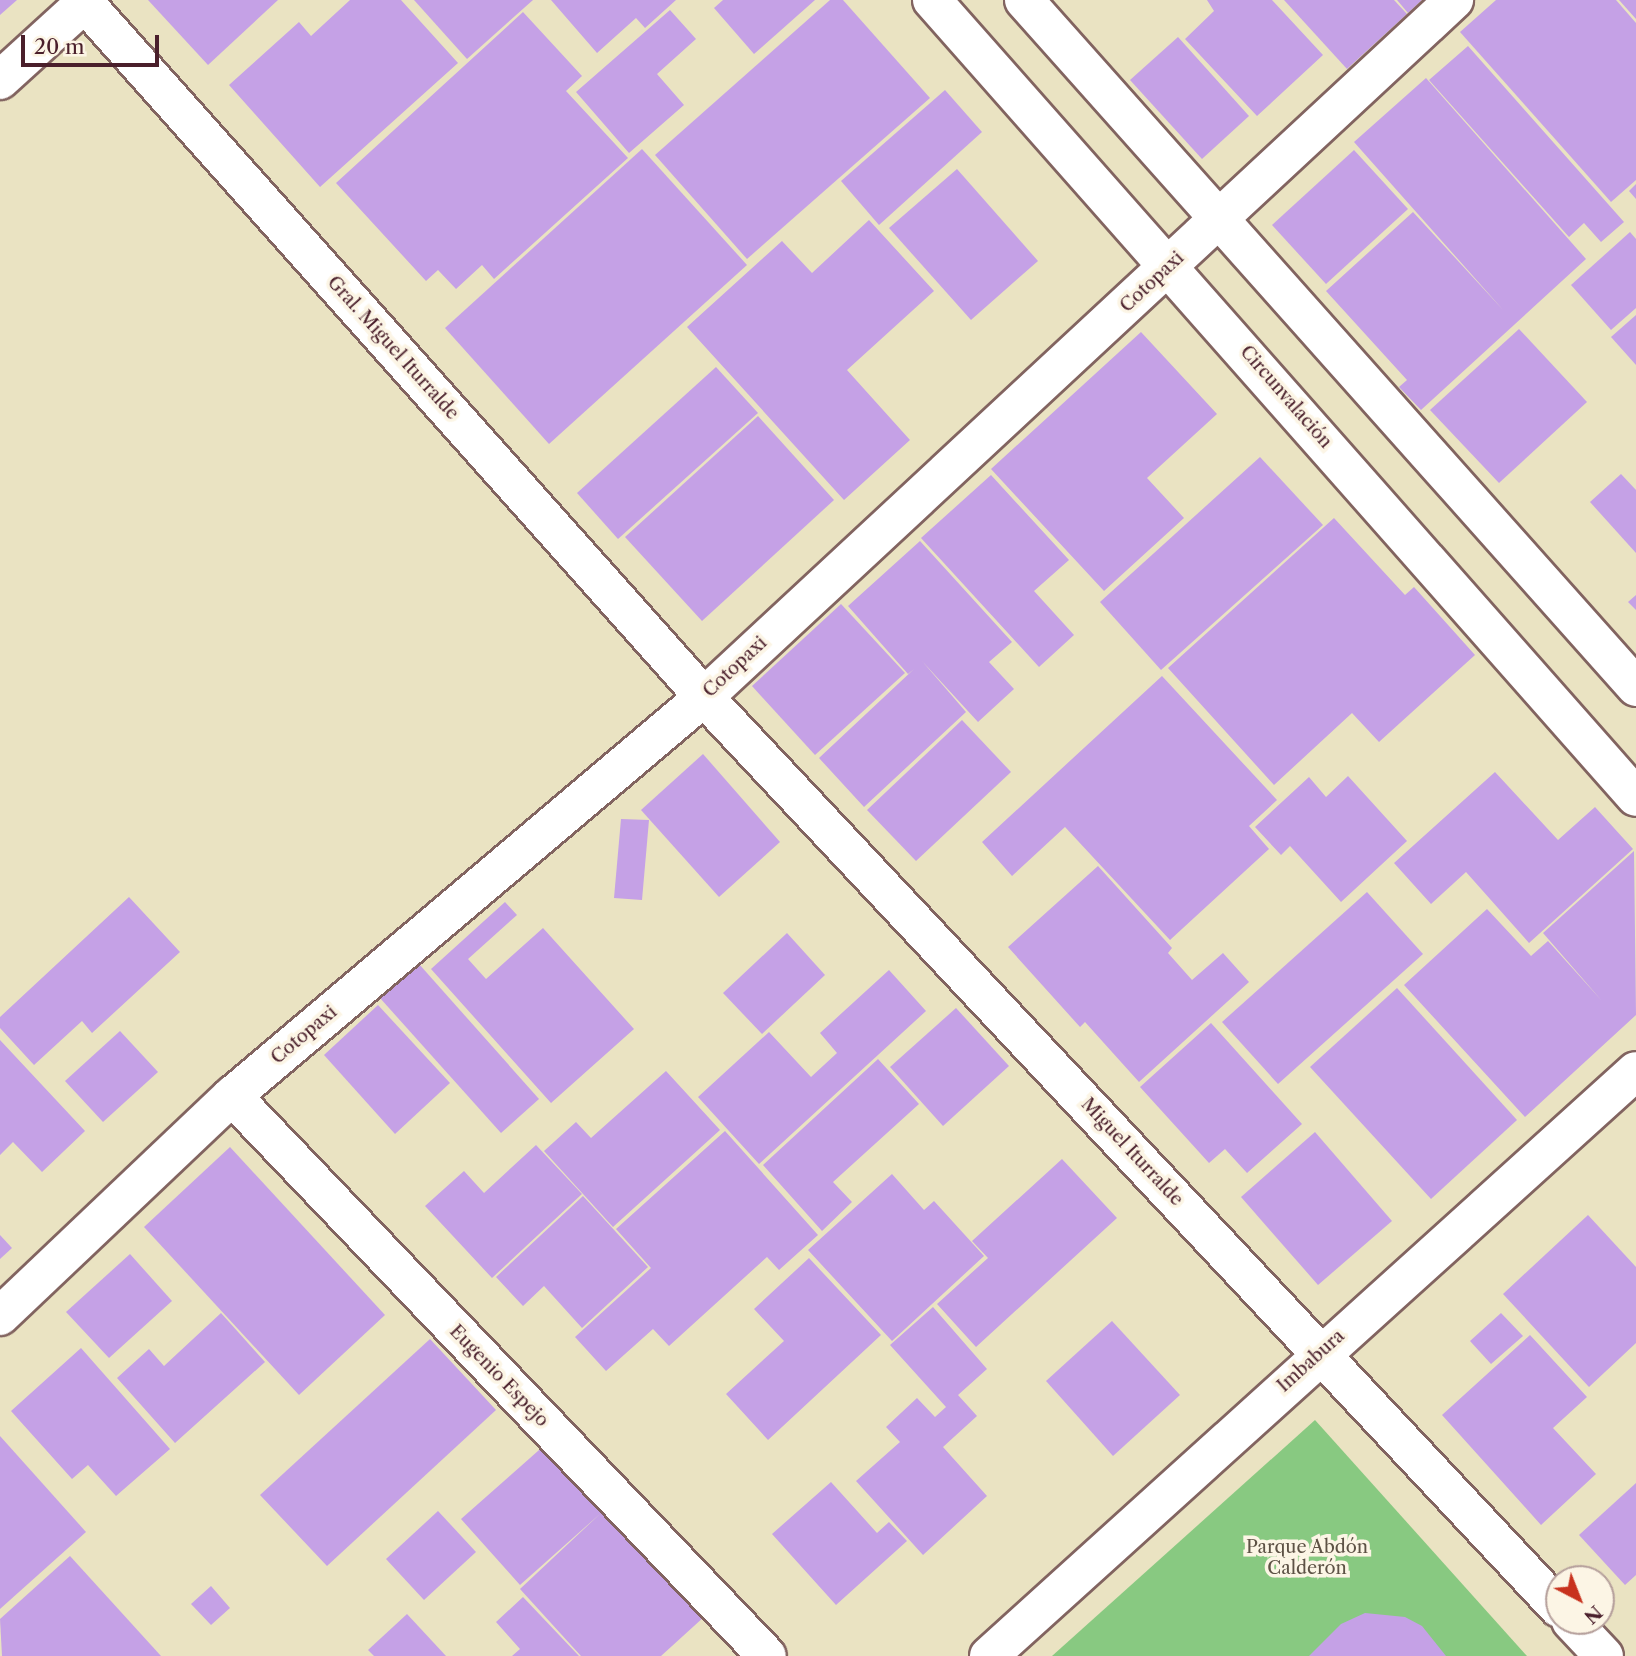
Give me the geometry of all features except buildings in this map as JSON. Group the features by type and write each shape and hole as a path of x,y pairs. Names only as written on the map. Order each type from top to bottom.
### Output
{"street":[{"name":"Circunvalación","path":"932,0 1170,265 1636,797"},
{"path":"1024,0 1636,687"},
{"name":"Cotopaxi","path":"0,1316 232,1096 704,697 1454,0"},
{"path":"0,80 85,1"},
{"name":"Gral. Miguel Iturralde","path":"85,1 704,697"},
{"name":"Miguel Iturralde","path":"704,697 1545,1593"},
{"name":"Imbabura","path":"989,1656 1320,1353 1636,1071"},
{"name":"Eugenio Espejo","path":"232,1096 767,1656"},
{"path":"1584,1635 1604,1656"}],"green space":[{"name":"Parque Abdón Calderón","path":"1315,1420 1527,1656 1052,1656"}]}
